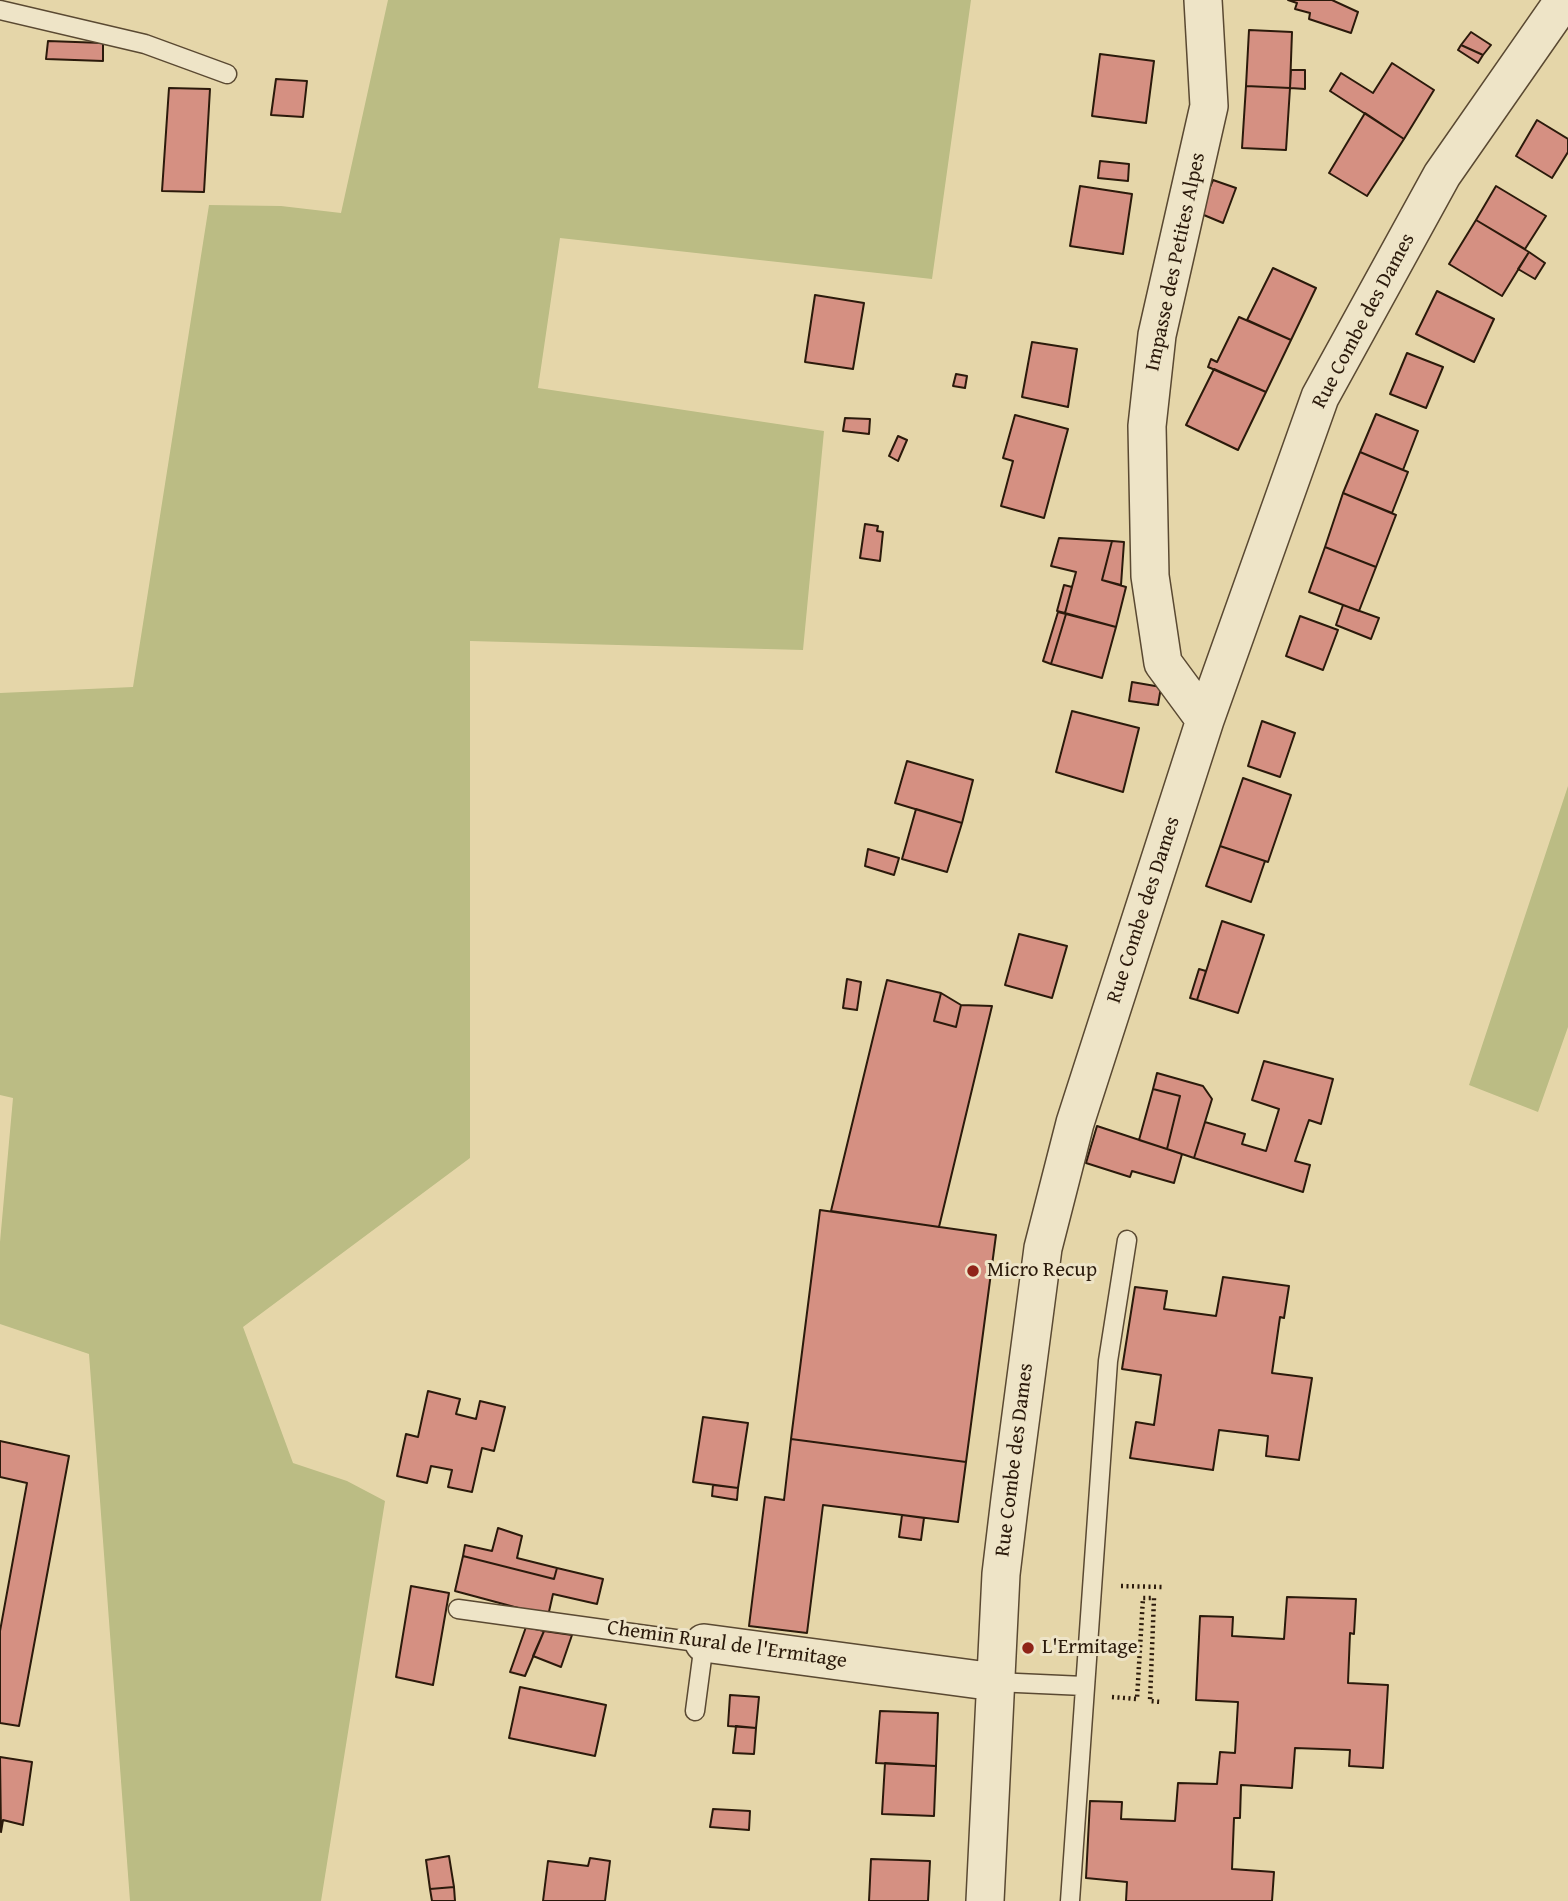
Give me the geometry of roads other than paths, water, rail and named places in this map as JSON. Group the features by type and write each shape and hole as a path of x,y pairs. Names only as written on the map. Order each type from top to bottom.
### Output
{"street":[{"name":"Impasse des Petites Alpes","path":"1203,0 1209,106 1159,323 1152,366 1147,439 1150,576 1163,663 1205,720"},
{"name":"Rue Combe des Dames","path":"985,1901 1001,1574 1043,1248 1075,1123 1205,720 1320,397 1442,175 1564,0"},
{"name":"Chemin Rural de l'Ermitage","path":"704,1643 995,1682"}],"lane":[{"path":"0,10 145,44 227,74"},
{"path":"1070,1901 1108,1361 1127,1240"},
{"name":"Chemin Rural de l'Ermitage","path":"458,1609 704,1643"},
{"path":"695,1711 704,1643"},
{"path":"995,1682 1084,1691"}],"place":[{"name":"Micro Recup","path":"973,1271"},
{"name":"L'Ermitage","path":"1028,1648"}]}
